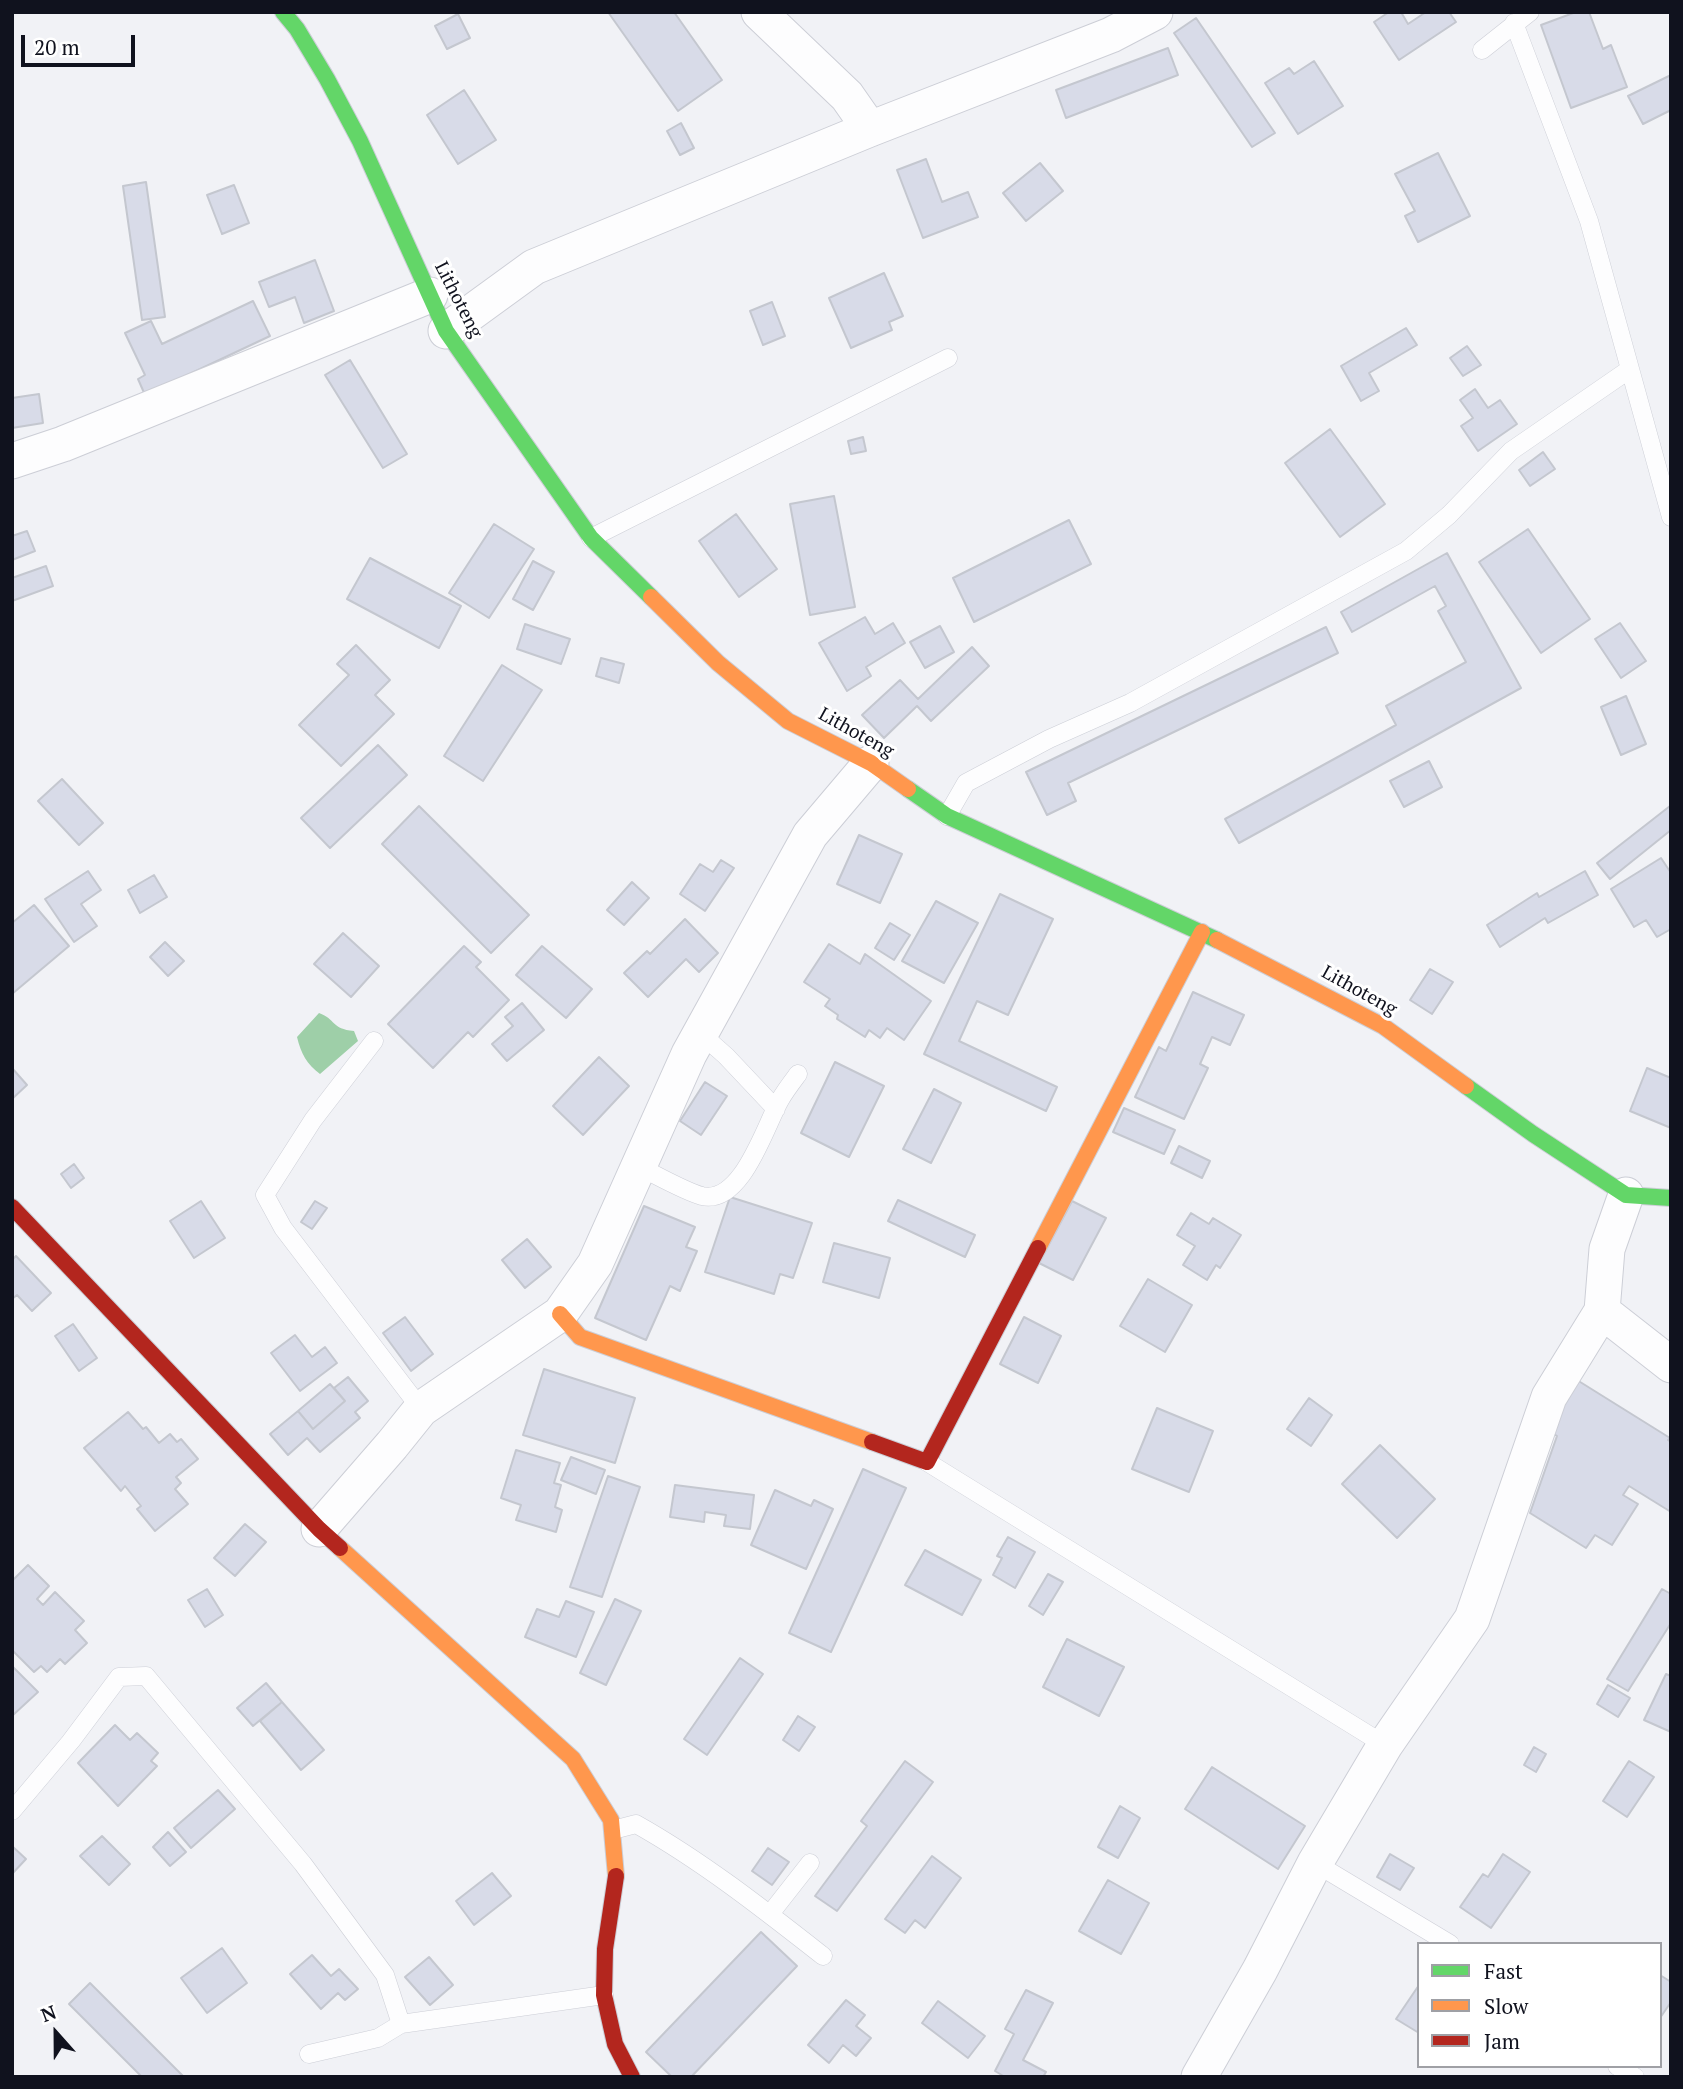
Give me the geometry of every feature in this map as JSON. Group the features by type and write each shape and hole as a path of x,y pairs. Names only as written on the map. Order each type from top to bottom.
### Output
{"street":[{"name":"Lithoteng","path":"283,12 297,29 327,79 360,141 446,331 591,538 711,657 788,721 871,763 947,816 1202,932 1383,1026 1533,1134 1626,1195 1671,1198"},
{"path":"760,12 847,96 870,128"},
{"path":"446,331 534,267 870,128 1111,35 1154,12"},
{"path":"12,461 63,444 430,295"},
{"path":"319,1529 421,1409 560,1314 595,1264 700,1033 810,835 871,763"},
{"path":"560,1314 580,1337 926,1462 1202,932"},
{"path":"1199,2077 1260,1969 1315,1863 1385,1745 1472,1619 1549,1397 1602,1311 1608,1249 1626,1195"},
{"path":"12,1207 319,1529 573,1759 611,1820 613,1830 617,1883 605,1949 604,1996 615,2044 632,2077"},
{"path":"1602,1311 1671,1365"}],"lane":[{"path":"1482,50 1530,12"},
{"path":"1514,23 1590,221 1671,517"},
{"path":"591,538 948,358"},
{"path":"947,816 966,783 1049,739 1130,703 1406,551 1449,515 1511,451 1630,369"},
{"path":"700,1033 726,1056 776,1109"},
{"path":"374,1041 313,1120 265,1195 283,1228 421,1409"},
{"path":"638,1166 703,1196 718,1196 737,1180 758,1148 776,1109 798,1074"},
{"path":"926,1462 1385,1745"},
{"path":"12,1811 71,1741 119,1677 146,1676 303,1864 385,1975 401,2024"},
{"path":"613,1830 636,1824 659,1837 770,1914 823,1956"},
{"path":"770,1914 810,1863"},
{"path":"1315,1863 1447,1942"},
{"path":"309,2054 378,2038 401,2024 604,1996"}],"shaded area":[{"path":"319,1013 337,1026 354,1031 358,1041 320,1074 305,1058 297,1037"}],"building":[{"path":"608,12 674,12 722,80 678,111"},
{"path":"1389,12 1401,12 1408,24 1426,12 1449,12 1456,22 1399,60 1374,22"},
{"path":"1576,12 1589,12 1603,49 1611,45 1627,87 1571,108 1541,25"},
{"path":"458,14 470,38 447,49 435,26"},
{"path":"1196,18 1275,133 1252,147 1174,33"},
{"path":"1168,48 1178,75 1066,118 1056,90"},
{"path":"1314,61 1343,106 1298,134 1265,83 1289,68 1294,74"},
{"path":"1671,75 1671,110 1643,124 1628,96"},
{"path":"464,90 496,140 458,164 427,115"},
{"path":"681,123 694,148 680,155 667,131"},
{"path":"1438,153 1470,216 1418,242 1405,216 1415,211 1395,174"},
{"path":"926,159 942,202 968,192 978,217 923,238 897,170"},
{"path":"1040,163 1063,191 1026,221 1003,193"},
{"path":"146,182 165,317 142,320 123,186"},
{"path":"234,185 249,223 222,234 207,195"},
{"path":"315,260 334,311 304,323 295,297 269,307 259,282"},
{"path":"884,273 903,316 889,322 892,330 851,348 829,298"},
{"path":"253,301 270,336 145,395 138,379 145,375 125,333 151,321 162,344"},
{"path":"772,302 785,336 763,345 750,311"},
{"path":"1406,328 1417,345 1369,373 1379,391 1361,401 1341,366"},
{"path":"1467,346 1481,365 1463,376 1450,358"},
{"path":"350,360 407,454 383,468 325,375"},
{"path":"1475,389 1488,408 1500,400 1517,424 1478,451 1461,426 1473,418 1460,400"},
{"path":"39,394 43,423 12,428 12,398"},
{"path":"1330,429 1385,504 1340,537 1285,463"},
{"path":"863,437 866,451 851,454 848,441"},
{"path":"1543,452 1555,469 1530,486 1519,470"},
{"path":"834,496 855,607 810,615 790,504"},
{"path":"736,514 777,569 739,597 699,541"},
{"path":"1069,520 1091,564 974,622 953,578"},
{"path":"494,524 534,549 489,618 449,593"},
{"path":"1528,529 1590,619 1541,653 1479,562"},
{"path":"27,531 35,551 12,560 12,536"},
{"path":"1447,553 1521,688 1239,843 1225,819 1396,725 1386,706 1466,662 1438,611 1446,606 1435,586 1352,632 1341,612"},
{"path":"370,558 461,606 439,648 347,599"},
{"path":"533,561 554,572 533,610 513,599"},
{"path":"46,566 53,586 12,601 12,578"},
{"path":"865,617 875,634 893,623 905,643 866,667 871,676 847,691 819,643"},
{"path":"1620,623 1646,661 1621,678 1595,639"},
{"path":"525,624 570,639 561,664 517,649"},
{"path":"940,626 954,652 925,668 910,642"},
{"path":"1326,627 1338,653 1068,783 1076,801 1047,815 1026,772"},
{"path":"356,645 390,680 375,695 394,714 341,766 299,725 349,675 337,664"},
{"path":"972,647 989,666 931,721 917,706 884,738 862,715 900,680 918,699"},
{"path":"601,658 624,664 619,683 596,676"},
{"path":"502,665 542,690 483,781 444,756"},
{"path":"1626,696 1646,744 1621,755 1601,707"},
{"path":"378,745 407,775 330,848 301,818"},
{"path":"1429,761 1442,787 1404,807 1390,781"},
{"path":"62,779 103,823 79,845 38,801"},
{"path":"419,806 529,915 491,953 382,844"},
{"path":"1670,806 1671,830 1610,879 1597,863"},
{"path":"859,835 902,854 880,903 837,884"},
{"path":"1661,858 1671,873 1671,929 1657,937 1646,920 1634,927 1611,889"},
{"path":"721,860 734,868 705,911 680,894 700,864 713,872"},
{"path":"88,871 101,890 81,904 97,926 74,942 45,899"},
{"path":"1585,871 1598,895 1548,923 1545,918 1500,947 1487,925 1537,893 1539,897"},
{"path":"154,875 167,897 140,913 128,890"},
{"path":"632,882 649,898 624,925 607,910"},
{"path":"1000,894 1053,919 1008,1015 977,1001 959,1041 1057,1087 1046,1111 924,1054"},
{"path":"936,901 978,923 944,983 902,961"},
{"path":"34,905 69,946 12,994 12,923"},
{"path":"685,919 718,953 699,972 686,959 648,997 624,973 647,951 650,954"},
{"path":"890,923 910,935 894,960 875,948"},
{"path":"343,933 379,966 351,997 314,964"},
{"path":"165,942 184,961 168,976 150,957"},
{"path":"829,944 860,964 865,954 931,1001 904,1040 887,1028 880,1038 869,1030 865,1037 837,1019 838,1015 825,1006 830,999 804,982"},
{"path":"464,946 481,962 476,967 509,1000 473,1037 468,1032 433,1068 388,1024"},
{"path":"542,946 592,989 566,1018 516,975"},
{"path":"1430,969 1453,982 1432,1014 1410,1000"},
{"path":"1193,992 1244,1015 1230,1045 1212,1037 1200,1064 1208,1068 1184,1119 1135,1097 1159,1047 1166,1051"},
{"path":"522,1003 544,1030 507,1061 492,1044 513,1026 505,1017"},
{"path":"599,1057 629,1086 583,1135 553,1106"},
{"path":"835,1062 884,1086 849,1157 801,1133"},
{"path":"12,1068 27,1085 12,1099"},
{"path":"1647,1068 1671,1078 1671,1128 1630,1111"},
{"path":"705,1082 727,1096 701,1135 680,1121"},
{"path":"934,1089 961,1103 931,1163 903,1149"},
{"path":"1124,1108 1175,1130 1164,1154 1113,1132"},
{"path":"1179,1146 1210,1161 1202,1178 1171,1163"},
{"path":"74,1164 84,1178 71,1188 61,1174"},
{"path":"730,1197 812,1223 793,1278 780,1274 774,1294 705,1272"},
{"path":"898,1200 975,1235 965,1257 888,1221"},
{"path":"201,1201 225,1238 194,1258 170,1221"},
{"path":"315,1201 327,1208 312,1229 301,1222"},
{"path":"1072,1201 1106,1218 1073,1280 1039,1263"},
{"path":"644,1206 695,1227 686,1247 697,1251 680,1291 670,1286 646,1340 595,1318"},
{"path":"1191,1213 1209,1224 1213,1218 1241,1235 1220,1268 1216,1265 1207,1280 1183,1265 1195,1246 1177,1235"},
{"path":"527,1239 551,1267 525,1288 502,1260"},
{"path":"834,1243 890,1258 879,1298 823,1282"},
{"path":"16,1256 51,1293 32,1311 17,1295 12,1299 12,1260"},
{"path":"1148,1279 1192,1305 1165,1352 1120,1326"},
{"path":"405,1317 433,1354 411,1371 383,1333"},
{"path":"1024,1317 1061,1336 1038,1383 1000,1364"},
{"path":"73,1324 97,1358 79,1371 55,1336"},
{"path":"295,1335 312,1357 325,1347 337,1363 300,1391 271,1353"},
{"path":"544,1369 635,1398 615,1463 523,1435"},
{"path":"348,1377 368,1401 355,1412 360,1418 320,1452 307,1438 288,1455 270,1434 298,1411 313,1429 345,1401 334,1388"},
{"path":"1577,1380 1670,1438 1668,1440 1671,1442 1671,1512 1629,1486 1623,1495 1638,1504 1612,1545 1595,1535 1586,1548 1530,1513 1557,1436 1546,1429"},
{"path":"330,1384 345,1401 313,1429 298,1411"},
{"path":"1309,1398 1332,1415 1311,1446 1287,1429"},
{"path":"1157,1408 1213,1431 1189,1492 1132,1469"},
{"path":"128,1412 143,1429 146,1427 159,1443 170,1434 177,1442 181,1439 198,1459 176,1477 181,1483 175,1489 188,1504 155,1531 137,1509 141,1506 125,1486 121,1491 84,1448"},
{"path":"1380,1445 1435,1499 1397,1538 1342,1484"},
{"path":"516,1450 560,1463 554,1483 561,1485 555,1507 562,1510 556,1532 516,1520 521,1505 501,1498"},
{"path":"571,1457 605,1470 596,1494 561,1480"},
{"path":"863,1469 906,1488 831,1652 789,1633"},
{"path":"608,1476 640,1487 602,1597 570,1587"},
{"path":"675,1485 754,1495 750,1529 724,1526 726,1515 705,1512 704,1522 670,1517"},
{"path":"775,1490 811,1506 814,1500 833,1509 806,1569 751,1545"},
{"path":"245,1524 266,1542 235,1576 214,1558"},
{"path":"1008,1537 1035,1552 1015,1588 993,1575 1002,1558 997,1556"},
{"path":"925,1550 981,1580 962,1615 905,1585"},
{"path":"28,1565 49,1586 37,1599 43,1605 55,1592 84,1621 75,1630 87,1643 65,1664 60,1659 47,1672 41,1666 34,1672 12,1650 12,1581"},
{"path":"1048,1574 1063,1582 1043,1615 1029,1606"},
{"path":"207,1589 223,1615 205,1627 188,1600"},
{"path":"1662,1589 1671,1594 1671,1623 1628,1691 1607,1679"},
{"path":"615,1599 641,1611 606,1685 580,1673"},
{"path":"566,1601 594,1612 576,1657 525,1637 537,1609 559,1617"},
{"path":"1067,1639 1124,1667 1099,1716 1043,1687"},
{"path":"740,1658 763,1674 707,1755 684,1739"},
{"path":"12,1666 38,1692 12,1716"},
{"path":"1666,1674 1671,1676 1671,1732 1644,1720"},
{"path":"266,1683 282,1702 253,1726 237,1708"},
{"path":"1608,1685 1630,1698 1618,1717 1597,1704"},
{"path":"282,1702 324,1750 301,1770 260,1721"},
{"path":"798,1716 815,1727 799,1751 783,1740"},
{"path":"115,1725 130,1740 137,1733 158,1753 151,1761 157,1766 118,1806 78,1763"},
{"path":"1534,1747 1546,1754 1536,1772 1524,1765"},
{"path":"905,1761 933,1782 837,1911 815,1896 867,1826 861,1821"},
{"path":"1629,1761 1654,1777 1627,1817 1603,1801"},
{"path":"1212,1767 1305,1826 1278,1869 1185,1809"},
{"path":"218,1790 235,1809 191,1848 174,1828"},
{"path":"1120,1806 1140,1818 1118,1858 1098,1847"},
{"path":"168,1832 186,1852 170,1866 153,1847"},
{"path":"102,1836 130,1864 109,1885 80,1856"},
{"path":"12,1846 26,1859 12,1874"},
{"path":"768,1848 789,1862 772,1885 752,1871"},
{"path":"1390,1854 1414,1868 1400,1890 1377,1877"},
{"path":"1503,1854 1530,1872 1491,1928 1460,1907 1483,1874 1488,1877"},
{"path":"932,1856 961,1878 925,1928 915,1920 905,1933 885,1919"},
{"path":"492,1873 511,1896 474,1925 456,1901"},
{"path":"1108,1880 1149,1903 1121,1954 1079,1931"},
{"path":"761,1932 797,1966 691,2077 672,2077 646,2052"},
{"path":"222,1948 247,1983 207,2013 181,1978"},
{"path":"312,1955 331,1976 339,1969 358,1989 345,2000 338,1993 321,2009 290,1974"},
{"path":"429,1957 453,1985 430,2005 405,1977"},
{"path":"1662,1976 1671,1982 1671,2002 1662,2015"},
{"path":"90,1983 184,2077 142,2077 69,2004"},
{"path":"1417,1988 1417,2032 1396,2019"},
{"path":"1026,1990 1053,2003 1023,2060 1046,2072 1043,2077 1005,2077 995,2071 1014,2034 1005,2029"},
{"path":"846,2000 865,2015 856,2026 871,2038 856,2056 843,2045 829,2063 808,2045"},
{"path":"938,2001 985,2036 968,2058 922,2023"}],"traffic: fast":[{"path":"283,12 297,29 327,79 360,141 446,331 591,538 651,597"},
{"path":"908,789 947,816 1217,940"},
{"path":"1466,1086 1626,1195 1671,1198"}],"traffic: slow":[{"path":"651,597 718,663 788,721 871,763 908,789"},
{"path":"1038,1248 1202,932"},
{"path":"1217,940 1383,1026 1466,1086"},
{"path":"560,1314 580,1337 872,1442"},
{"path":"340,1548 573,1759 611,1820 616,1876"}],"traffic: jam":[{"path":"12,1207 340,1548"},
{"path":"872,1442 927,1462 1038,1248"},
{"path":"616,1876 605,1949 604,1995 615,2044 632,2077"}]}
